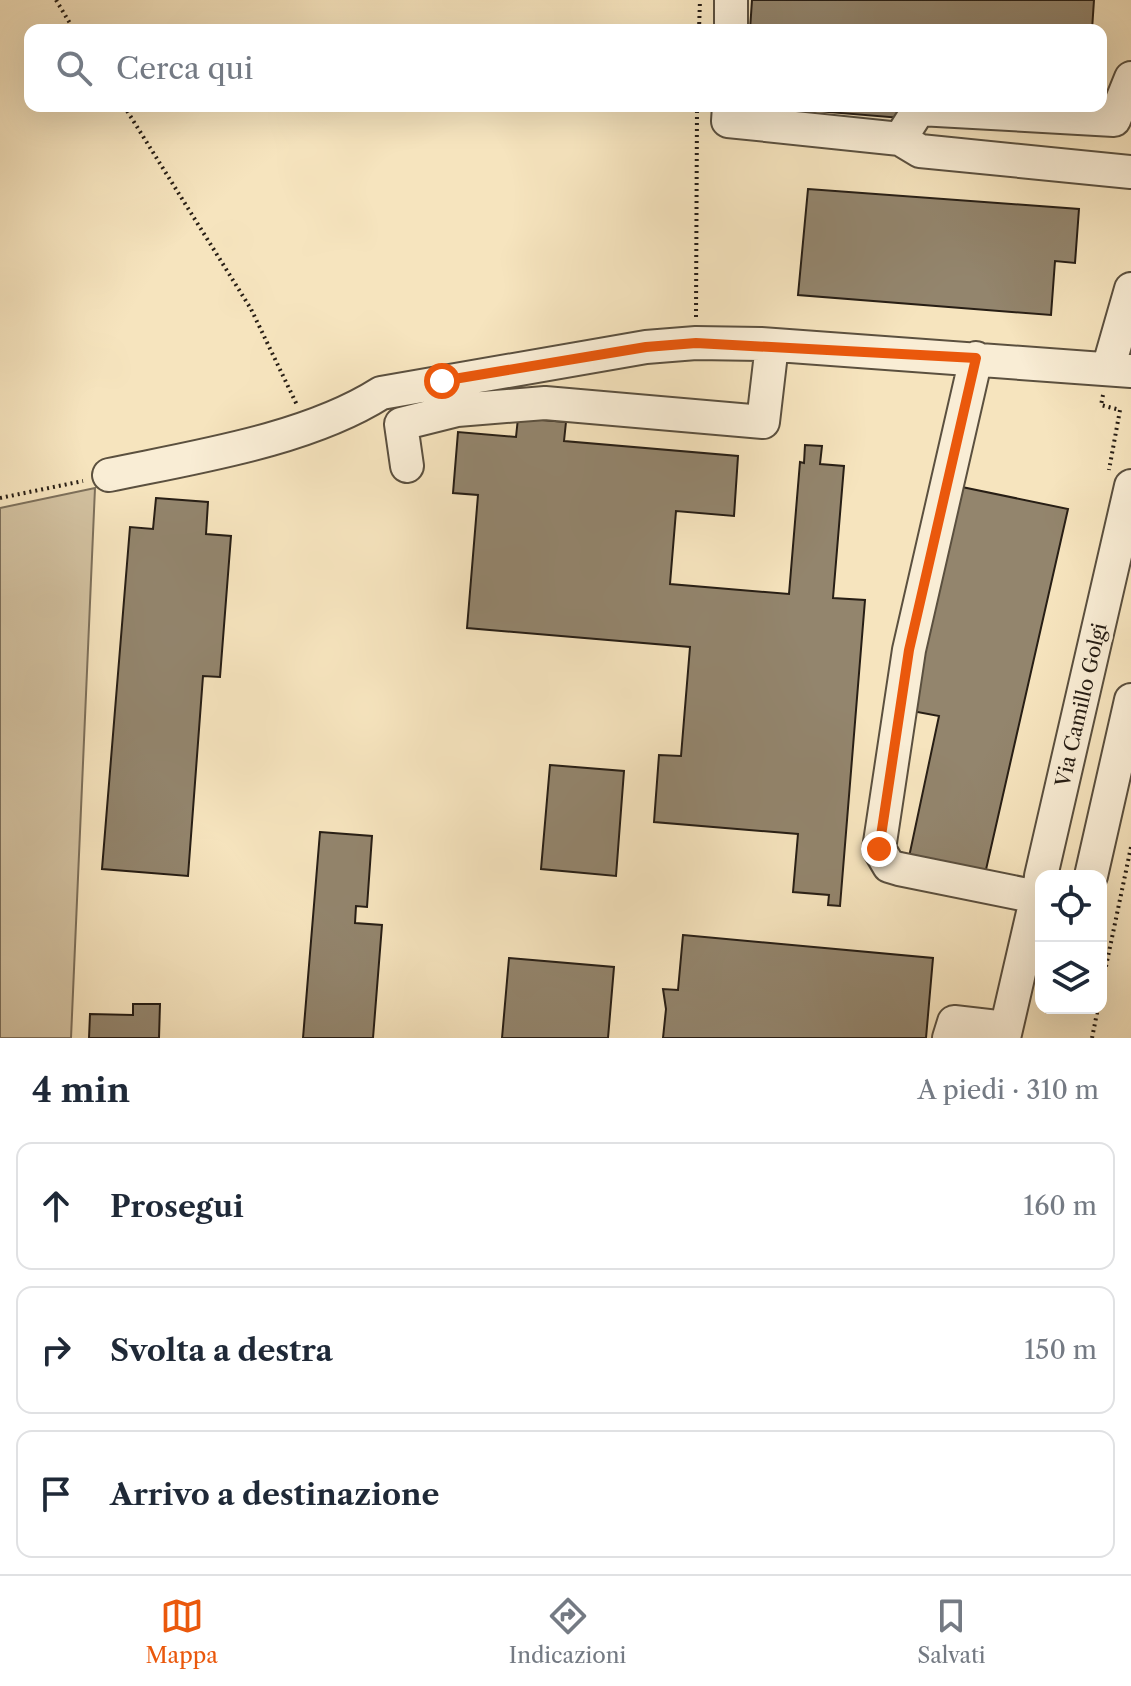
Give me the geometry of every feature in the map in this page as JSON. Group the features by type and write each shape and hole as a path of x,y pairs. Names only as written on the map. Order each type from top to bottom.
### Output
{"street":[{"path":"731,0 731,24"},
{"path":"972,112 1114,120 1131,78"},
{"path":"729,112 728,121 900,139 920,151 1131,172"},
{"path":"900,139 917,112"},
{"path":"109,475 251,444 356,409 381,393 585,356 696,343 976,358 1119,370 1131,289"},
{"path":"407,466 401,424 457,410 545,403 763,422 772,345"},
{"path":"976,358 909,650 879,849 889,866 899,869 1035,880"},
{"name":"Via Camillo Golgi","path":"1042,870 1131,486"},
{"path":"1092,870 1131,700"},
{"name":"Via Camillo Golgi","path":"1005,1033 1035,902"},
{"path":"949,1038 954,1022 1005,1033"}],"path":[{"path":"56,0 70,24"},
{"path":"699,24 700,0"},
{"path":"128,112 251,309 307,425"},
{"path":"696,343 697,112"},
{"path":"0,498 109,475"},
{"path":"1107,961 1131,847"},
{"path":"1092,1038 1097,1014"}],"shaded area":[{"path":"95,488 71,1038 0,1038 0,508"}],"building":[{"path":"752,0 1094,0 1092,24 750,24"},
{"path":"829,112 902,112 901,118"},
{"path":"808,189 1079,209 1075,263 1055,261 1051,315 798,295"},
{"path":"518,418 566,422 564,441 738,456 734,516 676,511 670,584 789,594 800,462 804,463 805,445 822,446 820,464 844,466 833,598 865,600 840,906 828,905 829,895 793,892 798,834 654,822 659,755 681,756 690,647 467,628 478,495 453,493 458,432 516,437"},
{"path":"962,487 1068,509 985,874 909,857 939,716 912,711"},
{"path":"156,498 208,502 206,534 231,536 220,677 203,676 188,876 102,869 130,527 153,529"},
{"path":"550,765 624,771 616,876 541,869"},
{"path":"320,832 372,836 367,907 356,906 355,923 382,925 373,1038 303,1038"},
{"path":"683,935 933,958 926,1038 663,1038 666,1009 663,989 678,990"},
{"path":"509,958 614,967 608,1038 502,1038"},
{"path":"133,1004 160,1004 159,1038 89,1038 90,1014 133,1015"}],"route":[{"path":"442,381 646,347 696,343 761,344 976,358 909,650 879,849"}]}
